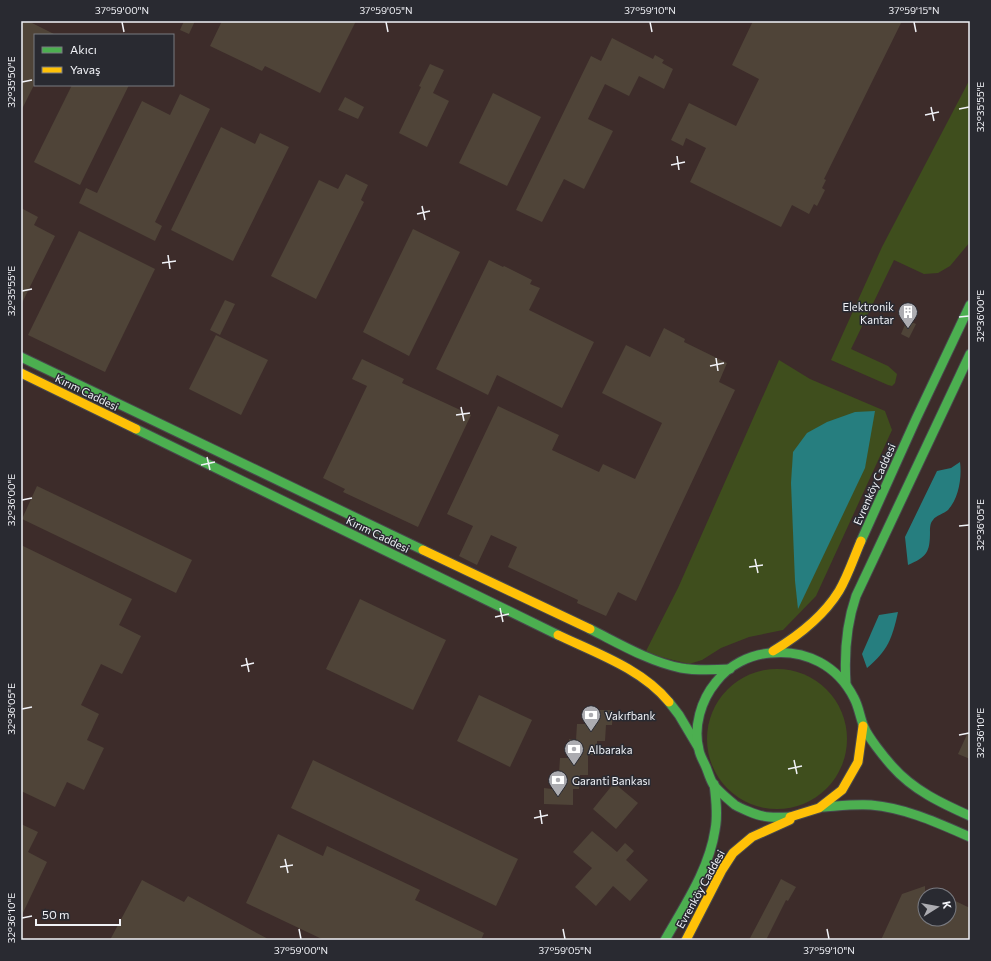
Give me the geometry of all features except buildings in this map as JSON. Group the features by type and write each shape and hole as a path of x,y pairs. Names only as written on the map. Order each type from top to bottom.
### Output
{"street":[{"name":"Evrenköy Caddesi","path":"772,652 788,643 806,628 823,611 839,591 916,419 970,305"},
{"path":"846,684 844,644 848,619 854,602 970,354"},
{"name":"Kırım Caddesi","path":"21,357 653,659 669,666 686,670 708,671 730,669"},
{"name":"Kırım Caddesi","path":"21,373 649,680 666,697 682,719 698,747"},
{"path":"799,816 775,818 752,813 730,802 714,784 704,766 698,747 698,728 701,709 712,687 730,669 750,657 772,652 793,652 813,658 831,669 846,684 856,700 863,726 862,750 854,773 840,792 821,807"},
{"path":"863,726 882,754 902,776 939,801 970,816"},
{"name":"Evrenköy Caddesi","path":"665,940 698,880 709,852 716,819 714,784"},
{"path":"821,807 859,804 888,807 922,817 970,838"},
{"name":"Evrenköy Caddesi","path":"686,940 722,870 738,848 752,837 821,807"}],"shaded area":[{"path":"21,21 970,21 970,940 21,940"}],"green space":[{"path":"970,79 970,242 950,266 938,273 924,274 894,260 851,349 888,366 897,374 895,383 892,386 888,385 831,360 882,247"},
{"path":"779,360 810,379 885,411 892,430 816,596 783,630 749,637 721,648 702,660 689,664 645,653 678,588"},
{"path":"784,669 810,677 831,695 842,712 846,725 846,753 842,766 835,778 821,793 804,804 791,808 770,809 744,801 723,783 712,766 708,753 707,732 715,706 733,685 750,674 763,670"}],"water":[{"path":"875,411 865,468 798,609 795,581 791,483 793,452 807,433 827,422 855,412"},
{"path":"960,462 961,474 955,500 948,510 934,518 931,523 929,544 926,553 908,565 905,537 937,471 951,468"},
{"path":"898,612 894,630 888,643 880,655 867,668 862,654 879,615"}],"traffic: fast":[{"path":"861,541 916,419 970,305"},
{"path":"846,684 846,639 856,596 970,354"},
{"path":"21,357 423,550"},
{"path":"136,429 558,635"},
{"path":"590,629 634,652 669,665 693,670 730,669"},
{"path":"790,817 766,817 735,805 713,784 700,754 697,741 698,723 702,705 716,682 733,666 762,654 783,652 796,654 820,662 830,669 839,677 856,701 866,731 876,747 900,775 918,789 938,801 970,816"},
{"path":"669,702 679,715 698,747"},
{"path":"665,940 688,901 702,873 712,845 716,819 714,784"},
{"path":"822,807 871,805 897,809 922,817 970,837"}],"traffic: slow":[{"path":"21,373 136,429"},
{"path":"773,651 792,639 809,625 833,600 845,579 861,541"},
{"path":"423,550 590,629"},
{"path":"558,635 603,655 632,671 658,690 669,702"},
{"path":"790,817 819,808 842,790 858,762 863,726"},
{"path":"686,940 722,870 733,853 752,837 790,820"}],"place":[{"name":"Elektronik Kantar","path":"908,329"},
{"name":"Vakıfbank","path":"591,732"},
{"name":"Albaraka","path":"574,766"},
{"name":"Garanti Bankası","path":"558,797"}]}
